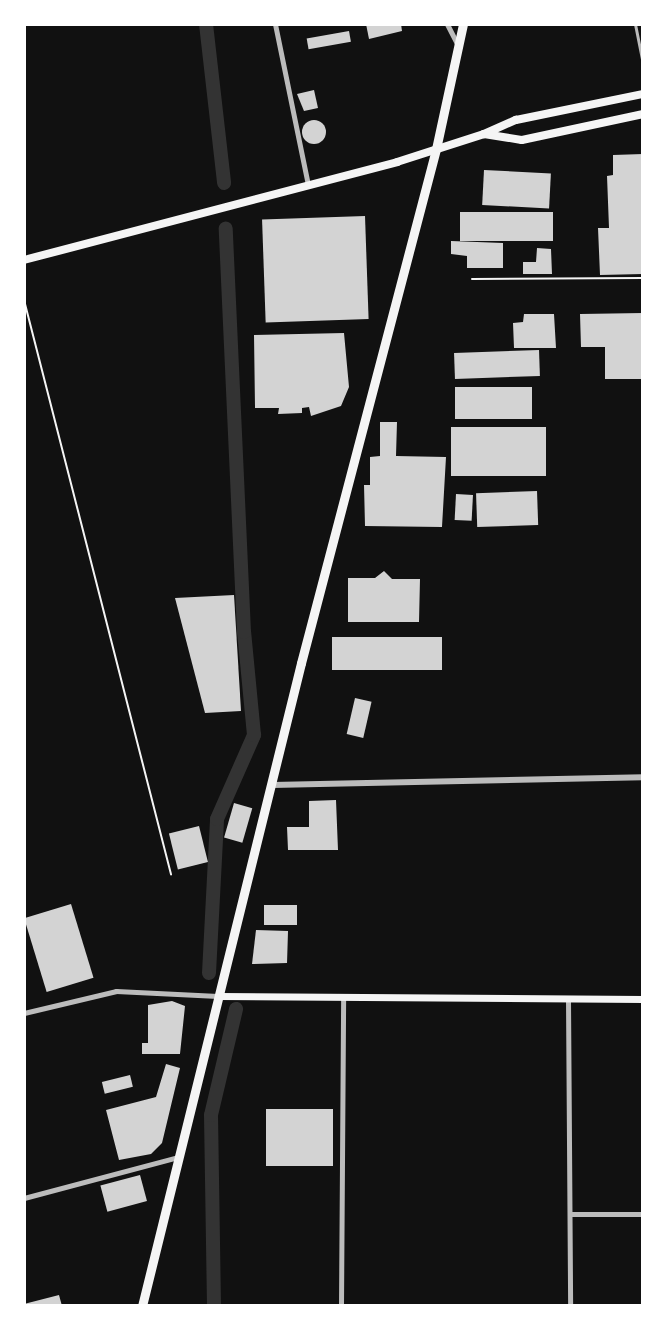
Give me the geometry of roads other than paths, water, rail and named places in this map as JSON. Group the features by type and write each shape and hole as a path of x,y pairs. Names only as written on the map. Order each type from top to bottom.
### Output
{"highway":[{"path":"142,1306 436,149 463,24"}],"main road":[{"path":"24,260 436,149 516,120 643,94"},
{"path":"484,134 522,140 643,114"},
{"path":"219,996 643,999"}],"street":[{"path":"275,24 308,185"},
{"path":"447,24 458,46"},
{"path":"272,785 643,777"},
{"path":"24,1013 116,991 219,996"},
{"path":"341,1306 343,999"},
{"path":"568,999 570,1306"},
{"path":"24,1198 179,1157"},
{"path":"570,1214 643,1214"}],"lane":[{"path":"635,24 643,64"}],"waterway":[{"path":"206,24 224,183"},
{"path":"209,973 217,819 254,735 244,632 226,228"},
{"path":"214,1306 211,1115 236,1009"}]}
